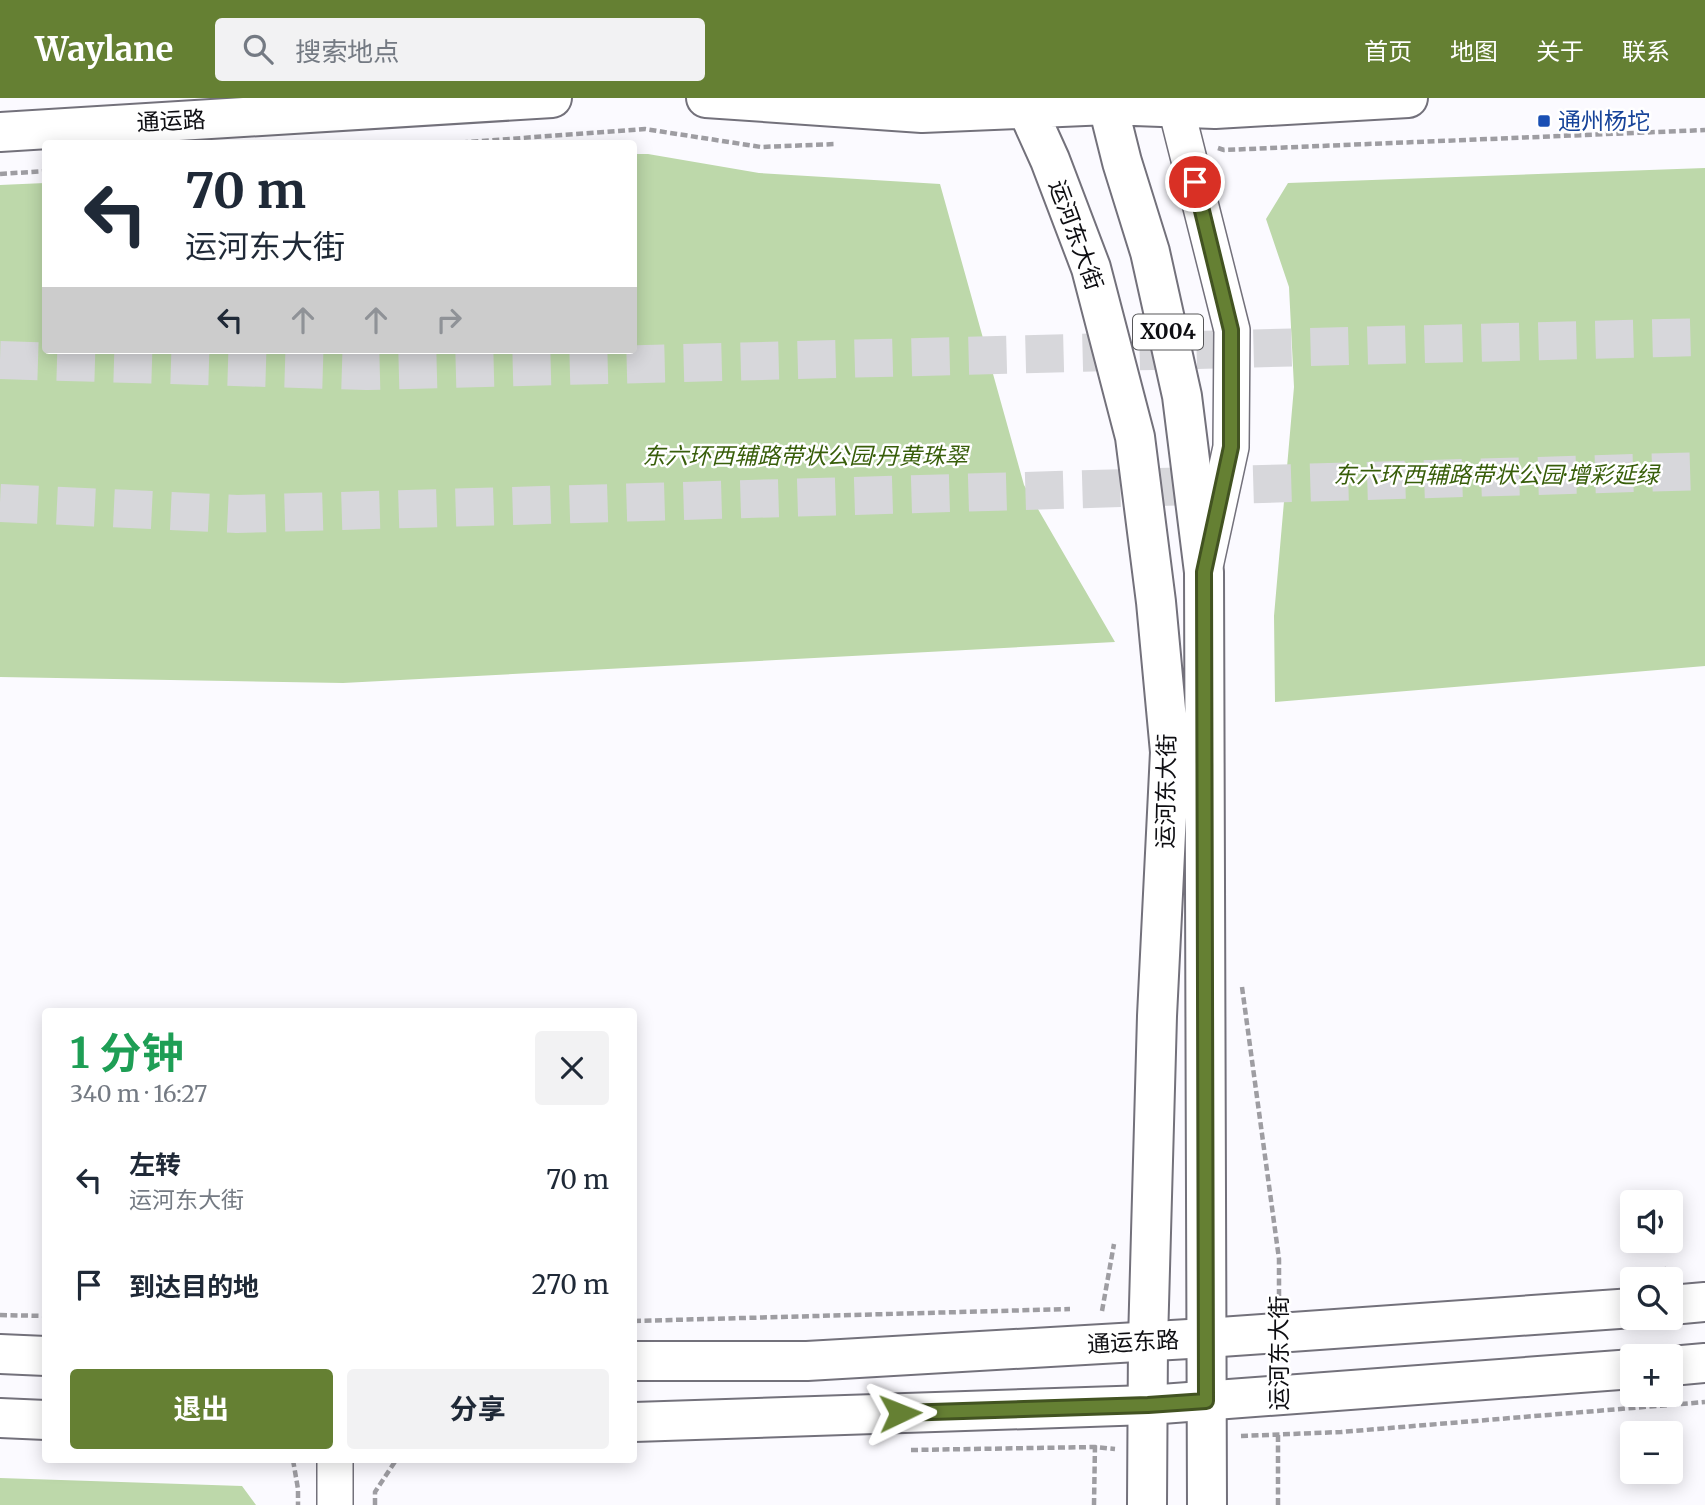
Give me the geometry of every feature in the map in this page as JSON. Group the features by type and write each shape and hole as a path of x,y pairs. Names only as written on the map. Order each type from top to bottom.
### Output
{"main road":[{"name":"通运路","path":"0,132 552,98"},
{"path":"706,98 899,113 1107,101 1176,108 1215,108 1408,98"},
{"name":"运河东大街","path":"1107,101 1122,162 1150,252 1182,396 1204,572 1207,1505"},
{"name":"运河东大街","path":"1025,104 1091,268 1132,424 1156,602 1170,752 1157,1016 1148,1341 1147,1505"},
{"path":"1683,1304 1705,1302"},
{"name":"通运东路","path":"637,1361 807,1361 1206,1338 1620,1309"},
{"path":"0,1354 42,1356"},
{"path":"1683,1365 1705,1363"},
{"path":"637,1422 1148,1405 1620,1369"},
{"path":"0,1418 42,1420"}],"street":[{"name":"运河东大街","path":"1176,108 1231,330 1231,447 1204,572"},
{"path":"335,1463 335,1505"}],"path":[{"path":"0,174 42,171"},
{"name":"运河东大街","path":"1242,977 1279,1259 1279,1333"},
{"path":"0,1315 42,1316"},
{"name":"运河东大街","path":"1278,1505 1279,1395"},
{"path":"293,1463 298,1505"},
{"path":"375,1505 375,1492 394,1463"}],"green space":[{"name":"东六环西辅路带状公园·丹黄珠翠","path":"637,154 759,173 940,184 1024,485 1115,642 343,683 0,677 0,185 42,183 42,354 637,354"},
{"name":"东六环西辅路带状公园·增彩延绿","path":"1705,168 1705,666 1275,702 1274,616 1294,387 1289,287 1266,219 1288,183"},
{"path":"0,1478 242,1486 256,1505 0,1505"}],"tunnel":[{"path":"0,360 367,371 1705,337"},
{"path":"0,503 237,514 1705,471"}],"place":[{"name":"通州杨坨","path":"1544,121"}],"route":[{"path":"900,1413 1206,1401 1204,572 1231,447 1231,330 1195,182"}]}
